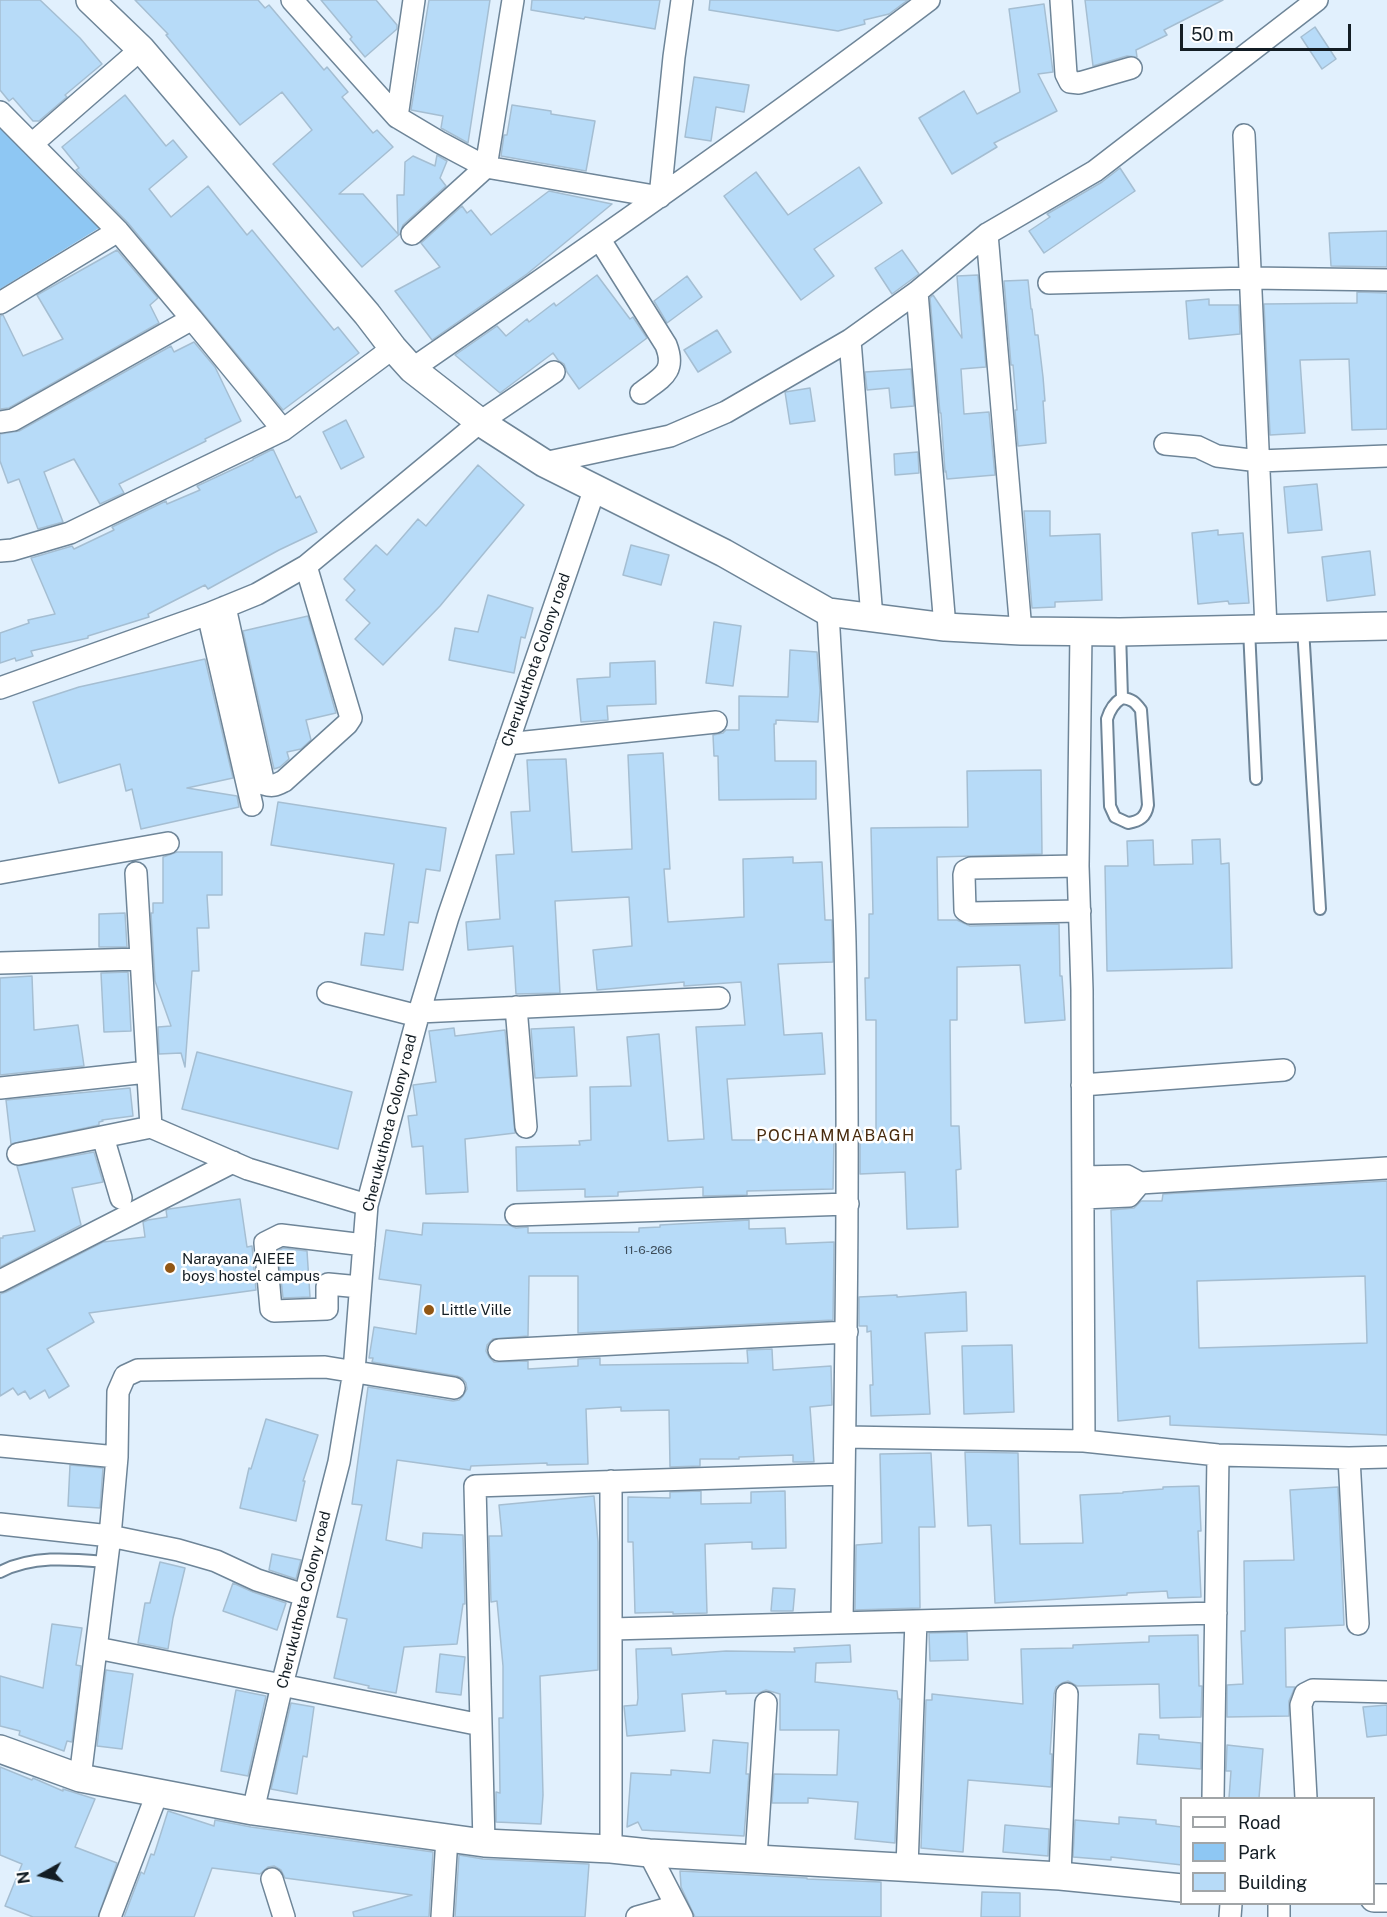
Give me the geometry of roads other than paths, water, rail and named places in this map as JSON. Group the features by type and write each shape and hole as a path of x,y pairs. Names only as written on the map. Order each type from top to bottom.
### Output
{"street":[{"path":"90,0 141,49 412,369 480,422 544,463 724,553 828,612 945,627 1021,631 1120,632 1387,626"},
{"path":"292,0 397,117 439,142 486,167 660,197"},
{"path":"397,117 414,0"},
{"path":"412,234 486,167 513,0"},
{"path":"660,197 682,0"},
{"path":"412,369 600,240 810,90 929,0"},
{"path":"1061,0 1066,75 1070,82 1079,83 1131,68"},
{"path":"544,463 670,436 726,412 850,340 917,292 987,234 1095,171 1317,0"},
{"path":"32,144 141,49"},
{"path":"0,112 118,231 283,430"},
{"path":"1244,135 1258,461 1257,629"},
{"path":"0,303 118,231"},
{"path":"987,234 1021,631"},
{"path":"600,240 666,345 669,354 668,373 640,393"},
{"path":"1049,283 1251,278 1387,280"},
{"path":"917,292 945,627"},
{"path":"0,422 13,420 192,318"},
{"path":"850,340 872,618"},
{"path":"0,551 12,550 70,532 283,430 393,348"},
{"path":"0,688 217,611 257,594 306,566 480,422 554,372"},
{"path":"1165,444 1198,447 1217,456 1258,461 1387,456"},
{"name":"Cherukuthota Colony road","path":"253,1811 304,1594 339,1462 354,1371 367,1205 448,917 595,488"},
{"path":"217,611 264,784 276,786 351,718 306,566"},
{"path":"217,611 252,805"},
{"path":"828,612 845,939 848,1204 842,1623"},
{"path":"1081,632 1078,866 1084,1441"},
{"path":"507,744 716,722"},
{"path":"0,873 168,843"},
{"path":"1078,866 971,868 965,871 964,876 964,904 965,910 970,914 1080,911"},
{"path":"136,873 151,1126"},
{"path":"0,963 140,959"},
{"path":"328,993 419,1014 516,1007 719,998"},
{"path":"516,1007 526,1127"},
{"path":"1082,1085 1284,1070"},
{"path":"0,1088 147,1072"},
{"path":"18,1154 151,1126 248,1169 367,1205"},
{"path":"103,1137 121,1198"},
{"path":"0,1281 233,1162"},
{"path":"1083,1177 1127,1176 1140,1183 1387,1168"},
{"path":"1083,1198 1129,1196 1140,1183"},
{"path":"516,1215 848,1204"},
{"path":"360,1287 328,1284 327,1310 274,1311 271,1309 265,1243 281,1235 364,1245"},
{"path":"500,1350 847,1332"},
{"path":"80,1778 110,1536 117,1457 118,1392 125,1376 138,1370 325,1366 454,1388"},
{"path":"845,1437 1084,1441 1218,1455 1387,1457"},
{"path":"0,1446 117,1457"},
{"path":"1214,1797 1218,1455"},
{"path":"1349,1458 1358,1624"},
{"path":"484,1844 475,1486 844,1474"},
{"path":"611,1481 611,1849"},
{"path":"0,1524 110,1536 188,1552 216,1561 257,1580 304,1594"},
{"path":"611,1629 1216,1614"},
{"path":"907,1867 916,1621"},
{"path":"97,1648 481,1725"},
{"path":"1306,1797 1301,1705 1305,1694 1313,1690 1387,1692"},
{"path":"1060,1876 1067,1694"},
{"path":"756,1858 766,1703"},
{"path":"0,1749 80,1778 157,1794 253,1811 484,1844 611,1849 1060,1876 1180,1888"},
{"path":"110,1917 157,1794"},
{"path":"442,1917 447,1838"},
{"path":"637,1917 679,1912 649,1853"},
{"path":"272,1879 284,1917"}],"lane":[{"path":"1303,628 1320,909"},
{"path":"1256,779 1257,629"},
{"path":"1120,632 1122,698"},
{"path":"1122,698 1136,702 1141,710 1148,805 1147,812 1142,819 1128,823 1115,817 1110,806 1107,719 1110,710 1122,698"},
{"path":"0,1572 11,1566 38,1560 65,1558 107,1562"}],"place":[{"name":"Narayana AIEEE boys hostel campus","path":"170,1268"},
{"name":"Little Ville","path":"429,1310"}],"district":[{"name":"POCHAMMABAGH","path":"836,1136"}]}
